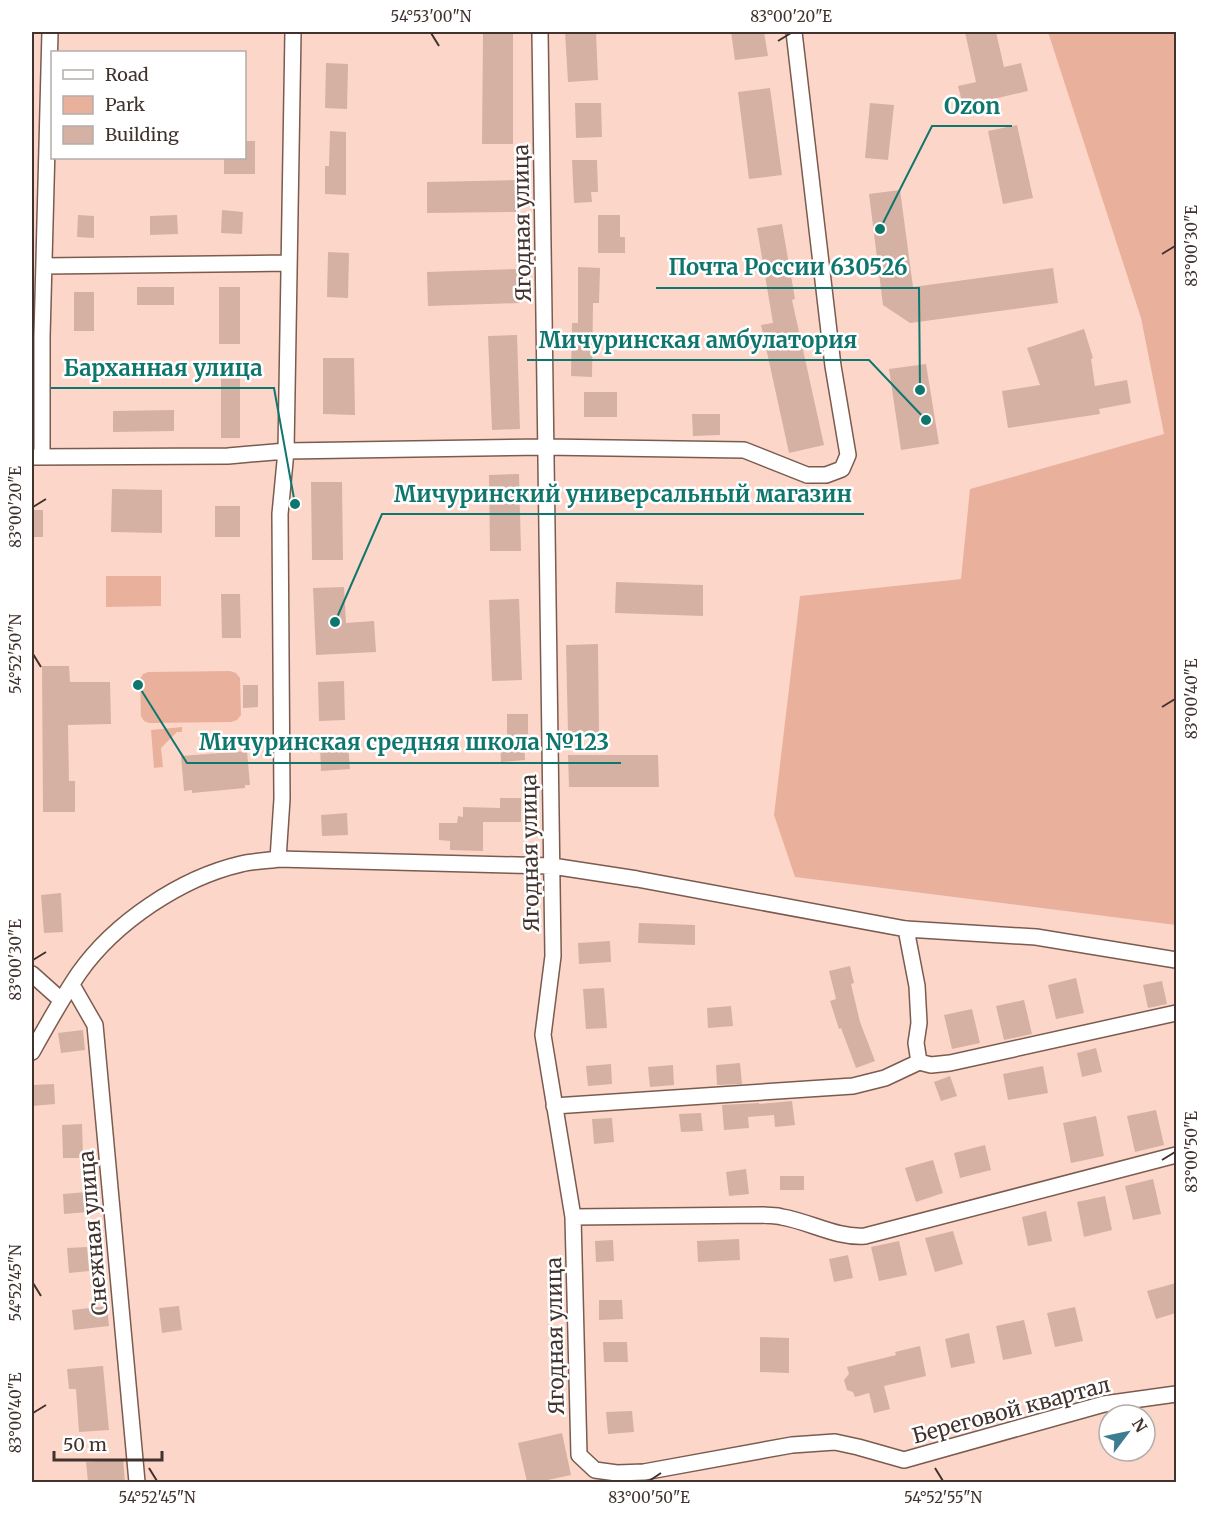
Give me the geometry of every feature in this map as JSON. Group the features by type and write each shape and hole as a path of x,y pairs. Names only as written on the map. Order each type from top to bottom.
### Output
{"street":[{"path":"50,32 37,457 228,456 286,451 545,447 744,450 807,475 826,475 842,470 848,455 833,366 794,32"},
{"path":"278,859 282,799 280,514 286,451 293,32"},
{"name":"Ягодная улица","path":"540,32 553,956 543,1035 573,1217 579,1455"},
{"path":"44,266 289,264"},
{"path":"32,1052 61,1000 80,972 118,930 160,898 188,883 241,864 278,859 552,866 638,879 906,929 1036,938 1176,960"},
{"path":"906,929 917,986 920,1023 916,1043 919,1062"},
{"path":"32,974 61,1000"},
{"name":"Снежная улица","path":"72,985 95,1025 138,1482"},
{"path":"554,1106 853,1086 885,1078 919,1062 931,1065 950,1063 1176,1013"},
{"path":"573,1217 783,1216 840,1234 853,1237 865,1236 1176,1155"},
{"name":"Береговой квартал","path":"579,1455 595,1470 616,1473 644,1472 792,1445 836,1443 904,1460 1104,1404 1176,1394"}],"green space":[{"path":"1048,32 1176,32 1176,925 795,877 774,815 800,596 961,579 970,489 1164,434 1141,318"},
{"path":"106,576 161,576 161,606 106,607"},
{"path":"230,671 236,673 240,678 241,715 237,720 149,723 141,716 140,679 143,674 148,672"},
{"path":"182,727 182,732 177,732 161,748 163,767 154,768 151,730"}],"building":[{"path":"483,32 513,32 513,144 482,144"},
{"path":"565,32 596,32 598,80 568,82"},
{"path":"731,32 764,32 768,56 735,60"},
{"path":"965,32 996,32 1004,67 1021,63 1028,91 963,106 958,86 976,82"},
{"path":"326,63 348,64 347,109 325,108"},
{"path":"770,88 782,175 749,179 738,92"},
{"path":"575,103 601,103 602,137 576,138"},
{"path":"870,103 894,105 888,160 865,158"},
{"path":"1017,125 1033,198 1003,204 988,131"},
{"path":"330,131 346,132 346,195 325,194 325,166 329,166"},
{"path":"246,141 255,141 255,174 224,174 224,159 246,159"},
{"path":"572,160 597,160 598,192 591,192 592,202 574,203"},
{"path":"516,180 516,212 427,213 427,182"},
{"path":"900,190 913,287 1053,268 1058,303 910,323 883,305 869,194"},
{"path":"222,210 243,212 242,234 221,233"},
{"path":"78,215 94,216 94,238 77,237"},
{"path":"177,215 178,234 150,235 150,216"},
{"path":"598,215 620,215 620,237 625,237 625,253 598,253"},
{"path":"782,224 795,299 792,300 824,445 789,453 761,325 773,323 757,228"},
{"path":"328,252 349,253 348,298 327,297"},
{"path":"578,267 600,268 599,303 593,303 592,377 571,376 572,323 578,323"},
{"path":"519,269 520,303 428,306 427,272"},
{"path":"137,287 174,287 174,305 137,305"},
{"path":"219,287 240,287 240,344 219,344"},
{"path":"74,292 94,292 94,331 74,331"},
{"path":"1084,329 1093,358 1091,359 1095,386 1127,380 1131,403 1099,409 1100,414 1008,428 1002,391 1040,385 1027,348"},
{"path":"517,335 520,429 492,430 488,336"},
{"path":"323,358 354,358 355,415 323,414"},
{"path":"926,364 939,444 901,450 889,369"},
{"path":"221,375 240,375 240,438 221,438"},
{"path":"584,392 617,392 617,417 584,417"},
{"path":"174,410 174,431 113,432 113,411"},
{"path":"692,414 720,414 720,435 693,436"},
{"path":"519,474 521,551 490,551 489,475"},
{"path":"311,482 342,482 343,560 312,560"},
{"path":"112,489 162,490 162,533 111,532"},
{"path":"215,506 240,506 240,537 215,537"},
{"path":"32,510 43,510 43,537 32,537"},
{"path":"616,582 703,585 703,616 615,613"},
{"path":"344,587 346,623 374,621 376,652 316,655 313,588"},
{"path":"221,594 240,594 241,638 222,638"},
{"path":"519,599 522,680 492,681 489,600"},
{"path":"598,644 599,733 568,733 566,645"},
{"path":"42,666 69,666 70,682 110,682 111,724 68,725 69,781 75,781 75,812 43,812"},
{"path":"344,681 345,720 319,721 318,682"},
{"path":"243,685 258,685 258,707 243,708"},
{"path":"507,714 528,714 528,738 524,738 525,760 501,762 500,742 507,741"},
{"path":"348,745 350,769 321,771 320,746"},
{"path":"247,751 250,785 245,785 245,788 192,793 192,790 184,791 181,756"},
{"path":"568,755 658,755 659,787 569,787"},
{"path":"500,798 521,798 521,822 483,822 483,851 450,850 450,841 439,840 439,823 457,823 458,816 463,817 463,807 500,808"},
{"path":"347,813 348,835 322,836 321,815"},
{"path":"61,893 63,932 44,933 41,895"},
{"path":"639,923 695,925 695,945 638,943"},
{"path":"610,941 611,962 579,964 578,943"},
{"path":"850,966 854,983 851,984 860,1022 875,1061 856,1068 830,1001 836,999 829,971"},
{"path":"1076,978 1084,1013 1056,1019 1048,985"},
{"path":"1162,981 1167,1004 1148,1008 1143,985"},
{"path":"604,988 607,1028 586,1029 583,989"},
{"path":"1024,1000 1032,1034 1004,1040 996,1006"},
{"path":"731,1006 733,1026 708,1028 707,1008"},
{"path":"972,1009 980,1043 952,1049 944,1015"},
{"path":"83,1030 85,1050 61,1053 58,1033"},
{"path":"1096,1048 1102,1072 1082,1077 1077,1053"},
{"path":"740,1063 742,1084 717,1085 716,1065"},
{"path":"611,1064 612,1084 588,1086 586,1066"},
{"path":"673,1065 674,1085 650,1087 648,1067"},
{"path":"1043,1066 1048,1093 1008,1100 1003,1074"},
{"path":"950,1076 957,1096 941,1101 934,1082"},
{"path":"54,1084 55,1104 32,1106 32,1085"},
{"path":"792,1101 795,1125 775,1127 774,1115 748,1117 749,1128 724,1130 722,1105"},
{"path":"1156,1110 1164,1145 1135,1152 1127,1116"},
{"path":"701,1113 703,1131 681,1132 679,1114"},
{"path":"1096,1116 1104,1156 1071,1163 1063,1123"},
{"path":"612,1118 614,1142 594,1144 592,1119"},
{"path":"82,1124 83,1158 63,1158 62,1125"},
{"path":"985,1145 991,1170 960,1178 954,1153"},
{"path":"933,1160 943,1193 916,1202 905,1168"},
{"path":"746,1169 749,1194 729,1196 726,1172"},
{"path":"780,1176 804,1176 804,1190 780,1190"},
{"path":"1153,1179 1161,1214 1133,1220 1125,1186"},
{"path":"87,1192 88,1212 64,1214 63,1194"},
{"path":"1105,1196 1112,1230 1084,1237 1077,1202"},
{"path":"1046,1211 1052,1241 1028,1246 1022,1217"},
{"path":"953,1231 963,1264 935,1272 925,1238"},
{"path":"739,1239 740,1260 698,1262 697,1241"},
{"path":"613,1240 614,1261 596,1262 595,1241"},
{"path":"899,1241 907,1275 879,1281 871,1247"},
{"path":"87,1247 89,1271 69,1273 67,1248"},
{"path":"848,1255 853,1278 834,1282 829,1259"},
{"path":"1176,1283 1176,1313 1156,1319 1147,1291"},
{"path":"599,1300 622,1300 623,1319 599,1320"},
{"path":"107,1306 109,1326 74,1330 72,1310"},
{"path":"179,1306 182,1330 162,1333 159,1308"},
{"path":"1075,1307 1083,1341 1055,1347 1047,1313"},
{"path":"1024,1320 1032,1354 1003,1360 996,1326"},
{"path":"969,1333 975,1363 951,1368 945,1339"},
{"path":"760,1337 789,1338 789,1373 760,1372"},
{"path":"603,1342 627,1342 628,1362 604,1362"},
{"path":"920,1346 926,1376 884,1386 890,1409 874,1413 869,1393 855,1397 853,1392 847,1390 844,1380 849,1374 847,1367 896,1355 895,1352"},
{"path":"103,1366 109,1430 79,1432 76,1389 69,1389 67,1369"},
{"path":"632,1411 634,1432 608,1434 606,1412"},
{"path":"562,1433 571,1475 527,1482 518,1443"},
{"path":"123,1459 125,1482 88,1482 86,1462"}],"place":[{"name":"Ozon","path":"880,229"},
{"name":"Почта России 630526","path":"920,390"},
{"name":"Мичуринская амбулатория","path":"926,420"},
{"name":"Барханная улица","path":"295,504"},
{"name":"Мичуринский универсальный магазин","path":"335,622"},
{"name":"Мичуринская средняя школа №123","path":"138,685"}]}
